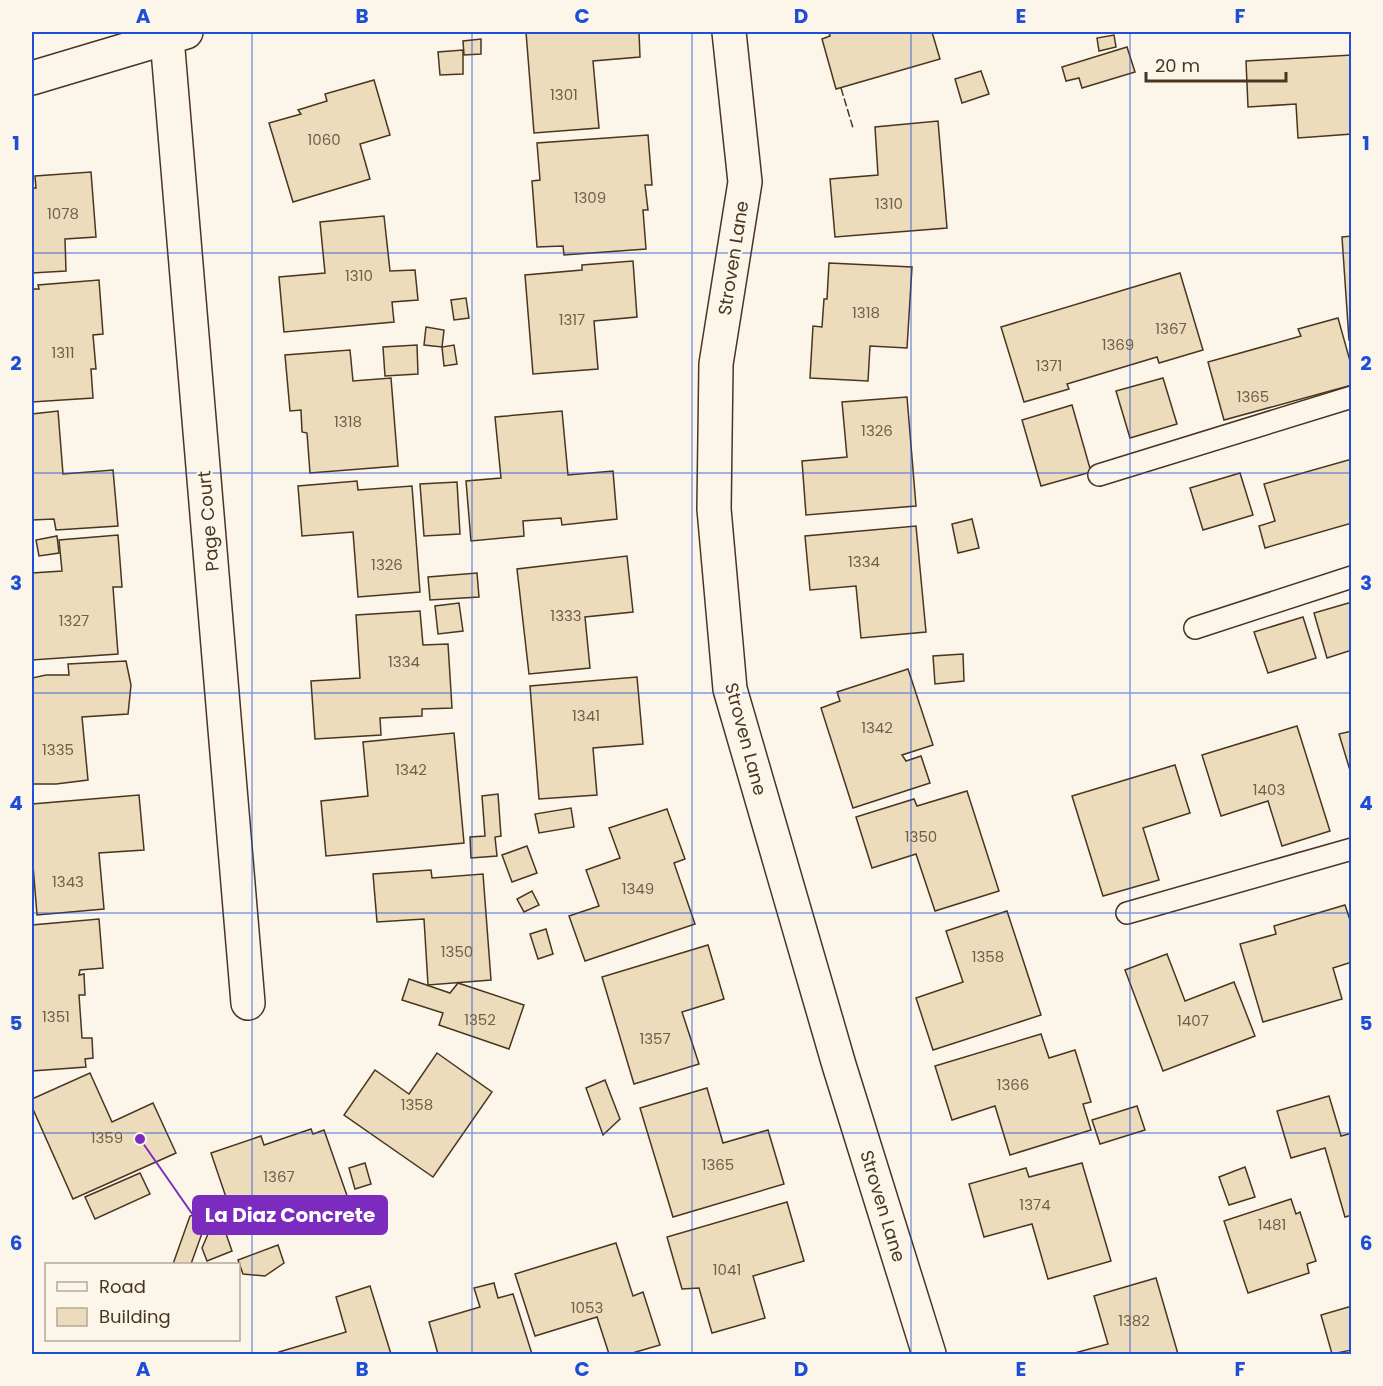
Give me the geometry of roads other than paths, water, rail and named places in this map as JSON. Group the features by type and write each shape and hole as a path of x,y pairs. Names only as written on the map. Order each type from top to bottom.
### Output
{"street":[{"name":"Stroven Lane","path":"729,32 745,182 716,364 714,509 730,689 839,1065 929,1354"},
{"path":"32,78 178,35"},
{"name":"Page Court","path":"178,35 248,1003"}],"lane":[{"path":"1099,475 1352,397"},
{"path":"1195,628 1352,578"},
{"path":"1127,913 1352,849"}],"place":[{"name":"La Diaz Concrete","path":"140,1139"}]}
